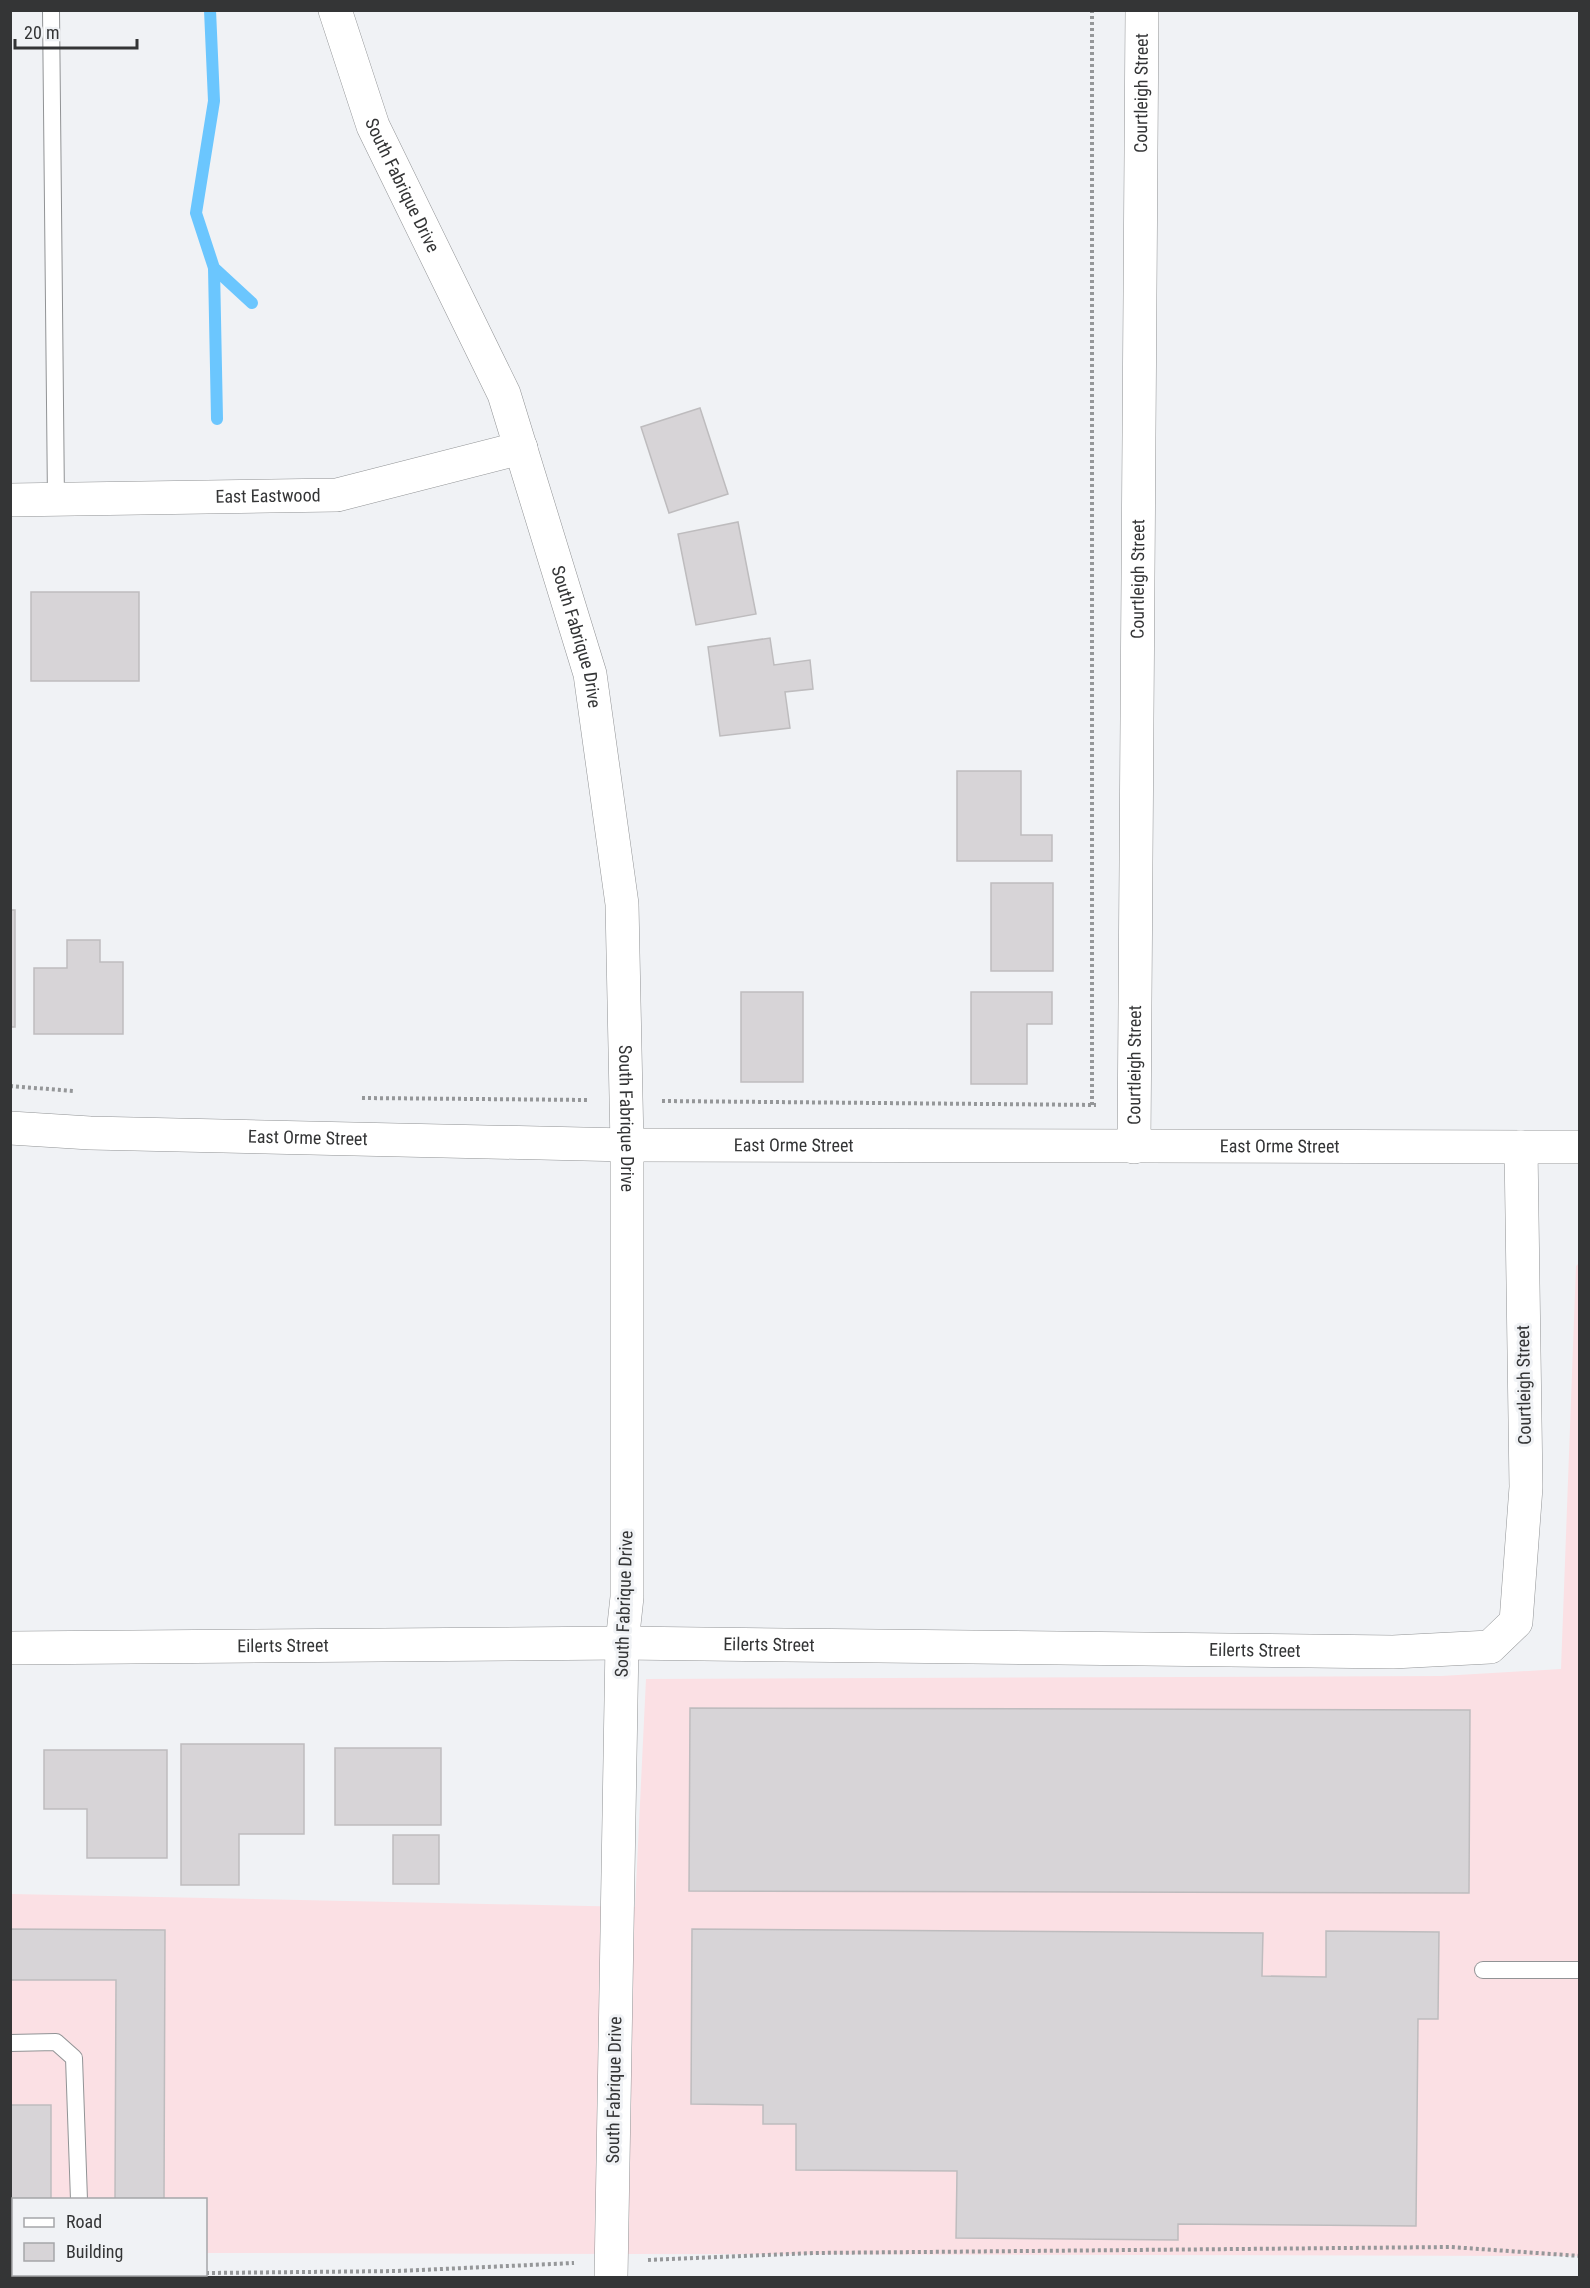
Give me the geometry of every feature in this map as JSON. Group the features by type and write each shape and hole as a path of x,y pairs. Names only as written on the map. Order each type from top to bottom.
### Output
{"street":[{"name":"South Fabrique Drive","path":"335,10 373,126 504,394 590,674 622,904 627,1145 627,1597 622,1643 611,2270"},
{"name":"Courtleigh Street","path":"1134,1147 1142,10"},
{"name":"East Eastwood","path":"10,500 337,495 521,448"},
{"name":"East Orme Street","path":"10,1128 90,1133 627,1145 1580,1148"},
{"name":"Courtleigh Street","path":"1516,1622 1526,1487 1521,1148"},
{"name":"Eilerts Street","path":"10,1648 622,1643 1393,1652 1490,1647 1516,1622"}],"lane":[{"path":"51,10 56,501"},
{"path":"1483,1970 1580,1970"},
{"path":"10,2043 56,2042 74,2058 79,2198"}],"path":[{"path":"1092,10 1092,1105"},
{"path":"10,1086 76,1091"},
{"path":"355,1098 1135,1106"},
{"path":"207,2273 611,2270 814,2253 1451,2247 1580,2256"}],"shaded area":[{"path":"1579,1263 1579,2256 207,2253 207,2198 12,2198 11,2253 11,1894 635,1907 646,1679 1441,1676 1561,1669 1576,1266"}],"building":[{"path":"700,408 728,494 669,513 641,427"},
{"path":"738,522 756,614 696,625 678,534"},
{"path":"31,592 139,592 139,681 31,681"},
{"path":"770,638 774,665 810,660 813,689 785,692 790,728 720,736 708,647"},
{"path":"957,771 1021,771 1021,835 1052,835 1052,861 957,861"},
{"path":"991,883 1053,883 1053,971 991,971"},
{"path":"10,910 15,910 15,1027 10,1027"},
{"path":"67,940 100,940 100,962 123,962 123,1034 34,1034 34,968 67,968"},
{"path":"741,992 803,992 803,1082 741,1082"},
{"path":"971,992 1052,992 1052,1024 1027,1024 1027,1084 971,1084"},
{"path":"690,1708 1470,1710 1469,1893 689,1891"},
{"path":"181,1744 304,1744 304,1834 239,1834 239,1885 181,1885"},
{"path":"335,1748 441,1748 441,1825 335,1825"},
{"path":"44,1750 167,1750 167,1858 87,1858 87,1809 44,1809"},
{"path":"393,1835 439,1835 439,1884 393,1884"},
{"path":"10,1929 165,1930 164,2198 115,2198 116,1980 10,1980"},
{"path":"692,1929 1263,1933 1262,1976 1326,1977 1326,1931 1439,1932 1438,2019 1418,2019 1416,2226 1178,2224 1178,2240 956,2238 957,2171 796,2170 796,2124 763,2124 763,2105 691,2104"},
{"path":"10,2105 51,2105 51,2198 12,2198 12,2238 10,2238"}],"waterway":[{"path":"210,10 214,101 196,213 214,268 252,303"},
{"path":"214,268 217,419"}]}
